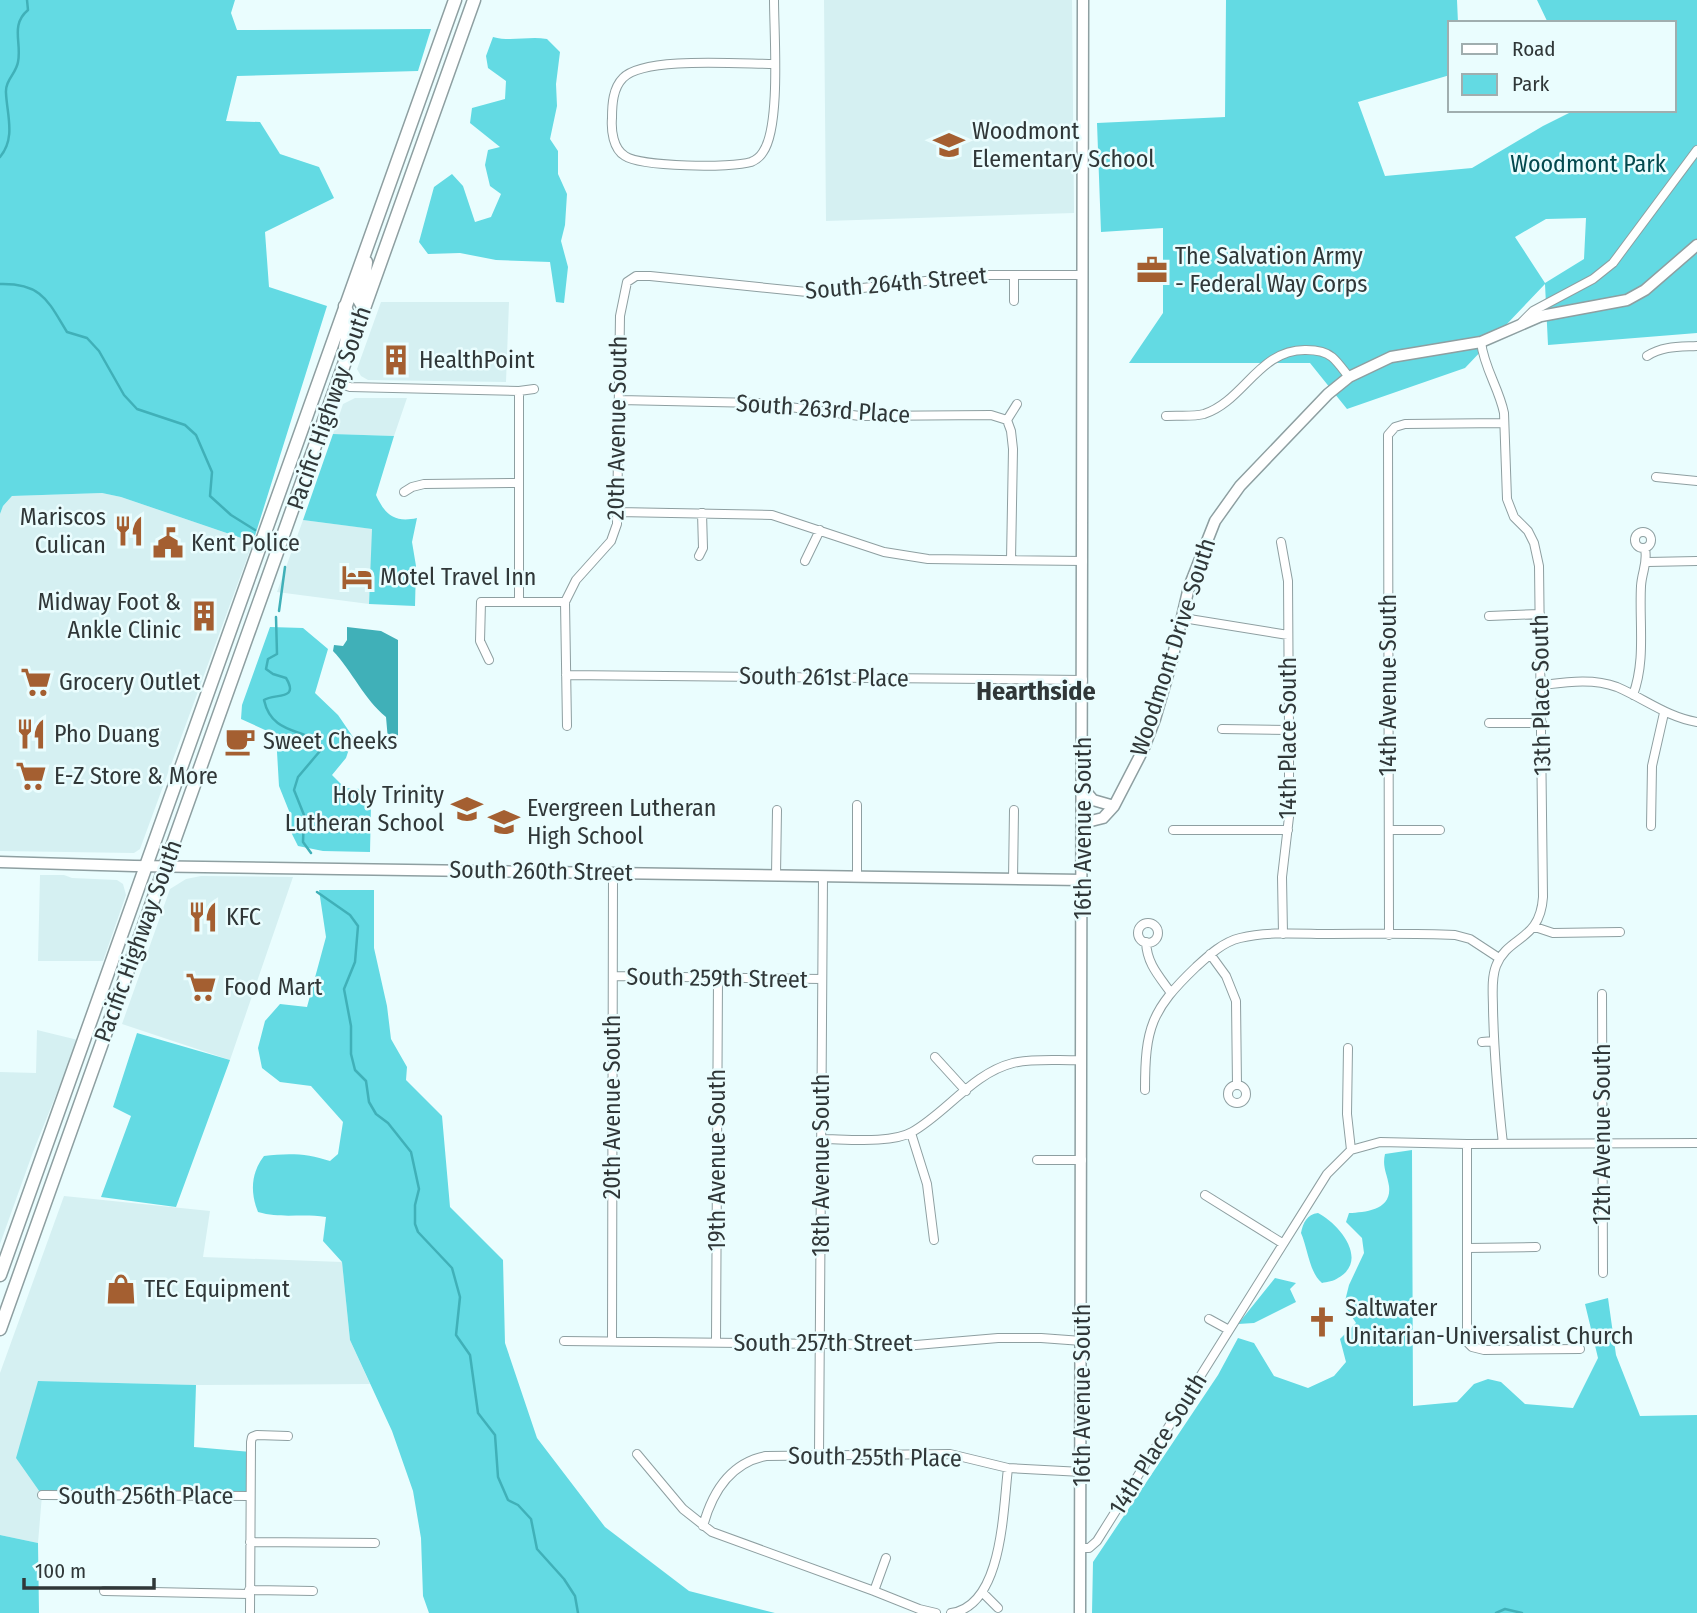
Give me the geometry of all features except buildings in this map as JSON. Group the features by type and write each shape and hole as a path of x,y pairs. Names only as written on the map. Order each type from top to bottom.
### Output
{"main road":[{"name":"Pacific Highway South","path":"0,1275 455,0"},
{"name":"Pacific Highway South","path":"0,1329 474,0"},
{"name":"16th Avenue South","path":"1080,1613 1083,0"},
{"name":"Woodmont Drive South","path":"1114,806 1131,775 1155,719 1199,555 1220,512 1240,486 1328,394 1349,377 1391,357 1482,342 1541,316 1627,300 1645,290 1697,245"},
{"path":"364,308 358,298 364,281 366,248"},
{"path":"344,366 350,321 345,306"},
{"path":"1083,788 1093,800 1114,806 1103,818 1083,823"},
{"name":"South 260th Street","path":"0,862 1082,880"}],"street":[{"path":"774,0 774,64 772,124 768,144 762,154 749,162 730,164 653,163 622,155 615,144 611,121 615,93 623,77 638,68 654,65 774,64"},
{"path":"1520,324 1533,311 1593,279 1613,263 1697,150"},
{"path":"1014,275 1014,300"},
{"name":"South 264th Street","path":"627,282 636,276 650,276 817,293 968,276 1083,275"},
{"name":"20th Avenue South","path":"565,601 576,580 611,541 615,531 618,512 620,316 627,282"},
{"name":"13th Place South","path":"1482,342 1483,358 1502,403 1507,499 1514,517 1528,531 1539,566 1543,887 1541,912 1535,927"},
{"path":"1647,356 1657,349 1697,346"},
{"path":"1166,415 1203,414 1216,408 1266,362 1285,352 1318,351 1332,357 1349,377"},
{"path":"338,383 350,387 519,391 534,389"},
{"path":"519,391 519,602"},
{"name":"South 263rd Place","path":"620,400 758,402 860,416 991,415 1007,419"},
{"path":"1011,560 1013,449 1007,419 1017,404"},
{"name":"14th Avenue South","path":"1389,934 1388,435 1395,427 1405,424 1504,423"},
{"path":"1656,477 1697,481"},
{"path":"404,492 424,484 519,483"},
{"path":"618,512 772,514 904,557 1083,561"},
{"path":"699,556 703,548 702,513"},
{"path":"805,561 820,530"},
{"name":"14th Place South","path":"1281,542 1287,568 1289,730 1288,830 1282,877 1283,934"},
{"path":"1633,695 1640,670 1642,580 1647,562 1645,549"},
{"path":"1647,562 1697,561"},
{"path":"489,660 480,641 481,602 565,601 567,726"},
{"path":"1489,615 1540,614"},
{"path":"1183,618 1288,635"},
{"name":"South 261st Place","path":"566,675 1083,680"},
{"path":"1542,685 1571,681 1616,687 1664,713 1697,722"},
{"path":"1651,827 1652,766 1664,713"},
{"path":"1489,723 1542,723"},
{"path":"1222,729 1289,730"},
{"path":"857,805 857,876"},
{"path":"776,875 777,810"},
{"path":"1013,879 1014,810"},
{"path":"1173,830 1288,830"},
{"path":"1389,830 1440,830"},
{"name":"20th Avenue South","path":"612,1341 613,872"},
{"name":"18th Avenue South","path":"820,1455 823,876"},
{"path":"1503,1144 1494,1041 1493,982 1499,958 1535,927 1553,933 1620,932"},
{"path":"1144,1090 1149,1030 1157,1012 1171,993 1210,954 1238,938 1283,934 1455,934 1470,939 1499,958"},
{"path":"1146,942 1149,962 1171,993"},
{"path":"1210,954 1228,980 1236,1001 1237,1085"},
{"name":"South 259th Street","path":"612,976 822,979"},
{"name":"19th Avenue South","path":"716,1342 718,978"},
{"name":"12th Avenue South","path":"1602,994 1603,1273"},
{"path":"1482,1042 1494,1041"},
{"path":"1348,1048 1347,1114 1351,1150 1380,1142 1697,1143"},
{"path":"934,1057 966,1091"},
{"path":"821,1139 884,1138 911,1133 993,1072 1010,1064 1082,1060"},
{"path":"911,1133 928,1184 934,1240"},
{"path":"1467,1144 1466,1339 1471,1346 1484,1350 1580,1349"},
{"name":"14th Place South","path":"1080,1548 1088,1548 1097,1541 1282,1243 1327,1174 1351,1150"},
{"path":"1037,1160 1082,1160"},
{"path":"1205,1195 1282,1243"},
{"path":"1468,1248 1536,1247"},
{"path":"1209,1319 1230,1330"},
{"name":"South 257th Street","path":"564,1341 916,1345 998,1338 1082,1341"},
{"path":"250,1613 252,1437 288,1436"},
{"path":"637,1454 682,1508 703,1526 738,1542 936,1613"},
{"name":"South 255th Place","path":"703,1526 708,1509 732,1472 745,1462 766,1456 950,1454 1008,1468 1082,1472"},
{"path":"951,1613 968,1608 983,1592 998,1546 1008,1468"},
{"name":"South 256th Place","path":"42,1495 250,1496"},
{"path":"250,1542 375,1543"},
{"path":"874,1591 886,1558"},
{"path":"104,1591 313,1591"},
{"path":"983,1592 998,1608"}],"shaded area":[{"name":"Woodmont Elementary School","path":"824,0 1072,0 1074,213 826,221"},
{"path":"381,302 509,302 506,382 368,380 361,376 357,369"},
{"path":"355,398 407,398 394,436 333,434 343,404"},
{"path":"102,493 253,542 140,849 134,853 0,851 0,514 12,496"},
{"path":"303,520 373,529 369,604 277,592"},
{"path":"347,627 381,631 398,640 398,737 391,744 388,740 386,717 371,702 333,651 334,645 343,646 347,640"},
{"path":"40,875 117,880 123,884 126,895 103,961 38,961"},
{"path":"201,876 293,877 230,1060 122,1024 170,889 186,879"},
{"path":"37,1030 78,1040 0,1244 0,1072 36,1073"},
{"path":"64,1196 210,1211 203,1257 342,1262 350,1340 370,1384 196,1385 38,1381 42,1495 38,1543 0,1535 0,1373"}],"green space":[{"path":"0,0 235,0 231,13 237,30 431,29 418,71 237,76 226,121 260,122 280,154 319,167 334,198 265,232 269,287 327,306 253,542 102,493 12,496 0,514"},
{"name":"Woodmont Park","path":"1226,0 1457,0 1458,21 1448,21 1448,76 1358,102 1385,176 1472,168 1571,112 1676,112 1676,21 1547,21 1537,0 1697,0 1697,333 1548,345 1545,284 1465,368 1347,409 1310,363 1129,363 1163,313 1163,228 1101,232 1097,123 1225,117","holes":["1586,218 1584,259 1545,283 1515,237 1546,219"]},
{"path":"493,37 547,39 560,52 556,84 557,106 550,139 558,151 558,174 567,194 561,241 568,267 564,303 556,302 550,262 496,260 460,253 428,254 419,242 434,187 452,174 463,186 475,222 491,217 501,194 490,186 485,165 488,150 500,147 470,123 472,108 505,99 506,81 488,68 486,56"},
{"path":"333,434 394,436 376,495 383,508 392,516 403,519 417,518 412,542 416,566 415,606 369,604 372,529 303,520"},
{"path":"270,627 303,628 328,649 315,693 338,715 353,737 346,758 332,775 345,788 360,789 371,803 370,852 323,851 298,846 292,834 289,811 279,786 276,735 241,719 242,705"},
{"path":"319,890 374,890 374,948 387,1006 391,1039 407,1067 406,1080 442,1116 450,1207 503,1260 505,1343 537,1438 605,1527 689,1591 775,1613 429,1613 423,1596 421,1538 413,1491 392,1431 350,1340 342,1262 323,1241 326,1217 258,1212 254,1197 254,1176 264,1156 297,1154 330,1161 338,1154 343,1122 311,1086 280,1082 262,1068 258,1048 265,1021 280,1004 307,1007 326,937"},
{"path":"137,1033 230,1060 176,1207 101,1197 131,1116 113,1107"},
{"path":"1412,1150 1413,1406 1457,1402 1474,1384 1488,1379 1501,1382 1525,1404 1573,1408 1598,1358 1585,1304 1608,1298 1616,1355 1640,1416 1697,1415 1697,1613 1092,1613 1093,1562 1218,1375 1238,1338 1254,1343 1274,1376 1308,1388 1334,1376 1346,1362 1340,1339 1356,1323 1344,1305 1349,1285 1364,1253 1362,1238 1346,1222 1349,1213 1376,1208 1386,1200 1389,1186 1384,1166 1385,1154"},
{"path":"1318,1213 1342,1233 1351,1252 1351,1262 1347,1270 1336,1279 1322,1283 1311,1267 1301,1233 1306,1220"},
{"path":"1275,1278 1296,1283 1290,1289 1296,1302 1254,1323 1238,1324"},
{"path":"38,1381 196,1385 194,1447 251,1452 250,1496 42,1495 16,1458"},
{"path":"0,1535 38,1543 39,1613 0,1613"}],"waterway":[{"path":"0,157 5,150 9,134 6,88 18,62 18,28 28,10 27,0"},
{"path":"0,284 26,287 42,296 67,332 87,338 99,351 124,395 137,409 185,425 196,435 212,472 210,496 231,515 255,530"},
{"path":"279,611 285,567"},
{"path":"276,617 277,654 268,659 266,669 286,678 290,690 284,695 264,700 276,722 311,738 320,751 298,777 294,790 304,815 303,842 311,853"},
{"path":"317,892 350,915 358,926 355,962 344,989 355,1070 366,1081 369,1102 376,1114 388,1123 411,1152 419,1189 415,1205 418,1232 452,1268 460,1297 456,1335 470,1355 478,1413 495,1435 498,1477 508,1500 518,1505 531,1519 537,1549 564,1579 575,1596 578,1613"},
{"path":"1496,1613 1505,1609 1522,1613"}],"place":[{"name":"Woodmont Elementary School","path":"949,145"},
{"name":"The Salvation Army - Federal Way Corps","path":"1152,270"},
{"name":"HealthPoint","path":"396,360"},
{"name":"Mariscos Culican","path":"129,531"},
{"name":"Kent Police","path":"168,543"},
{"name":"Motel Travel Inn","path":"357,577"},
{"name":"Midway Foot & Ankle Clinic","path":"204,616"},
{"name":"Grocery Outlet","path":"36,682"},
{"name":"Pho Duang","path":"31,734"},
{"name":"Sweet Cheeks","path":"240,741"},
{"name":"E-Z Store & More","path":"31,776"},
{"name":"Holy Trinity Lutheran School","path":"467,809"},
{"name":"Evergreen Lutheran High School","path":"504,822"},
{"name":"KFC","path":"203,917"},
{"name":"Food Mart","path":"201,987"},
{"name":"TEC Equipment","path":"121,1289"},
{"name":"Saltwater Unitarian-Universalist Church","path":"1322,1322"}],"district":[{"name":"Hearthside","path":"1036,691"}]}
